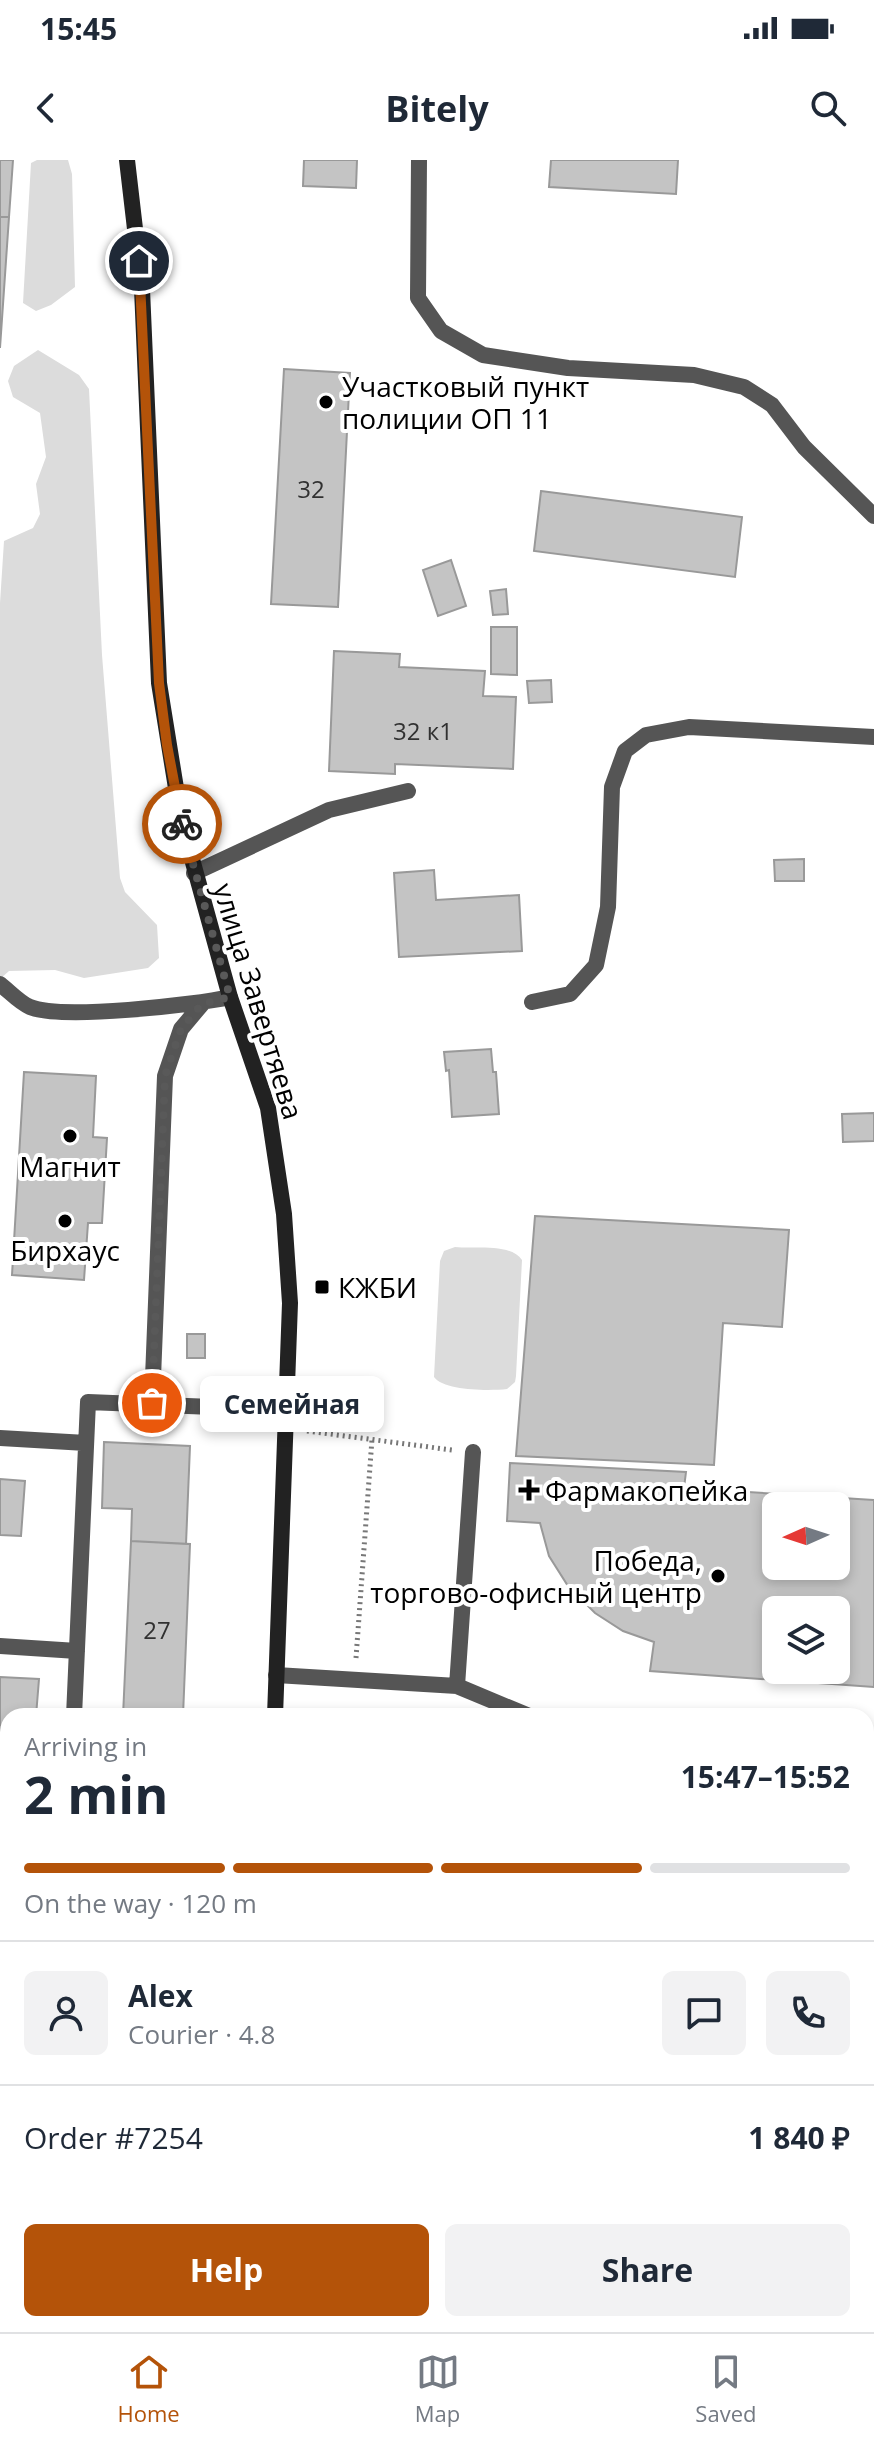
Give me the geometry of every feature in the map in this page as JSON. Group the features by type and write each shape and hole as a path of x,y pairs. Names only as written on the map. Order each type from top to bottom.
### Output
{"main road":[{"name":"улица Завертяева","path":"127,160 132,180 142,289 159,683 167,745 194,873 230,997 268,1108 284,1214 290,1303 275,1708"}],"street":[{"path":"419,160 418,298 441,331 483,355 568,368 694,375 744,387 772,405 804,447 874,516"},
{"path":"532,1002 570,994 596,965 608,907 612,787 625,751 646,735 689,727 874,737"},
{"path":"194,873 329,810 408,791"},
{"path":"0,984 31,1007 73,1012 202,1004 230,997"},
{"path":"152,1403 165,1076 181,1029 202,1004"},
{"path":"74,1708 88,1402 287,1410"},
{"path":"0,1438 86,1443"},
{"path":"457,1686 473,1452"},
{"path":"0,1646 77,1651"},
{"path":"276,1675 457,1686 510,1708"}],"path":[{"path":"286,1429 473,1452"},
{"path":"354,1680 372,1439"}],"shaded area":[{"path":"37,160 68,160 72,174 75,287 51,305 36,311 23,303 31,163"},
{"path":"38,350 79,375 89,389 102,655 120,878 125,892 157,925 159,958 148,968 84,978 55,970 9,971 0,979 0,603 4,541 33,528 40,514 36,484 46,457 40,413 13,397 8,381 14,366"},
{"path":"455,1247 501,1249 510,1251 522,1260 516,1376 515,1382 507,1389 457,1387 439,1382 434,1377 440,1261 444,1251"}],"building":[{"path":"0,160 13,160 9,217 0,217"},
{"path":"304,160 357,160 356,188 303,186"},
{"path":"551,160 678,160 676,194 549,187"},
{"path":"0,217 9,217 0,348"},
{"path":"284,369 350,373 338,607 271,604"},
{"path":"541,491 742,517 735,577 534,551"},
{"path":"451,560 466,606 438,616 423,570"},
{"path":"506,589 508,614 493,615 490,591"},
{"path":"491,627 517,627 517,675 491,674"},
{"path":"334,651 400,654 399,667 485,671 483,696 516,697 513,769 395,764 395,774 329,771"},
{"path":"551,680 552,702 529,703 527,681"},
{"path":"804,859 804,881 775,881 774,860"},
{"path":"434,870 436,900 519,895 522,951 399,957 394,873"},
{"path":"491,1049 499,1114 452,1117 449,1070 446,1071 444,1052"},
{"path":"24,1072 96,1076 93,1137 107,1138 102,1223 88,1223 84,1280 12,1275"},
{"path":"874,1113 874,1141 843,1142 842,1114"},
{"path":"535,1216 789,1230 782,1327 723,1323 714,1465 516,1456"},
{"path":"187,1334 205,1334 205,1358 187,1358"},
{"path":"104,1442 190,1446 186,1544 131,1541 132,1509 102,1508"},
{"name":"Победа, торгово-офисный центр","path":"510,1463 686,1472 684,1488 762,1493 762,1580 850,1580 850,1498 874,1500 874,1687 832,1684 850,1684 850,1596 762,1596 762,1679 650,1671 654,1642 623,1631 595,1613 568,1586 549,1556 540,1523 507,1521"},
{"path":"0,1479 25,1481 21,1536 0,1535"},
{"path":"131,1541 190,1544 183,1708 123,1708"},
{"path":"0,1677 39,1679 37,1708 0,1708"}],"way so far":[{"path":"152,1403 165,1076 181,1029 202,1004 230,997 182,824"}],"place":[{"name":"Участковый пункт полиции ОП 11","path":"326,402"},
{"name":"Магнит","path":"70,1136"},
{"name":"Бирхаус","path":"65,1221"},
{"name":"КЖБИ","path":"322,1287"},
{"name":"Семейная","path":"152,1403"},
{"name":"Фармакопейка","path":"529,1490"},
{"name":"Победа, торгово-офисный центр","path":"718,1576"}],"route":[{"path":"139,261 159,683 182,824"}]}
